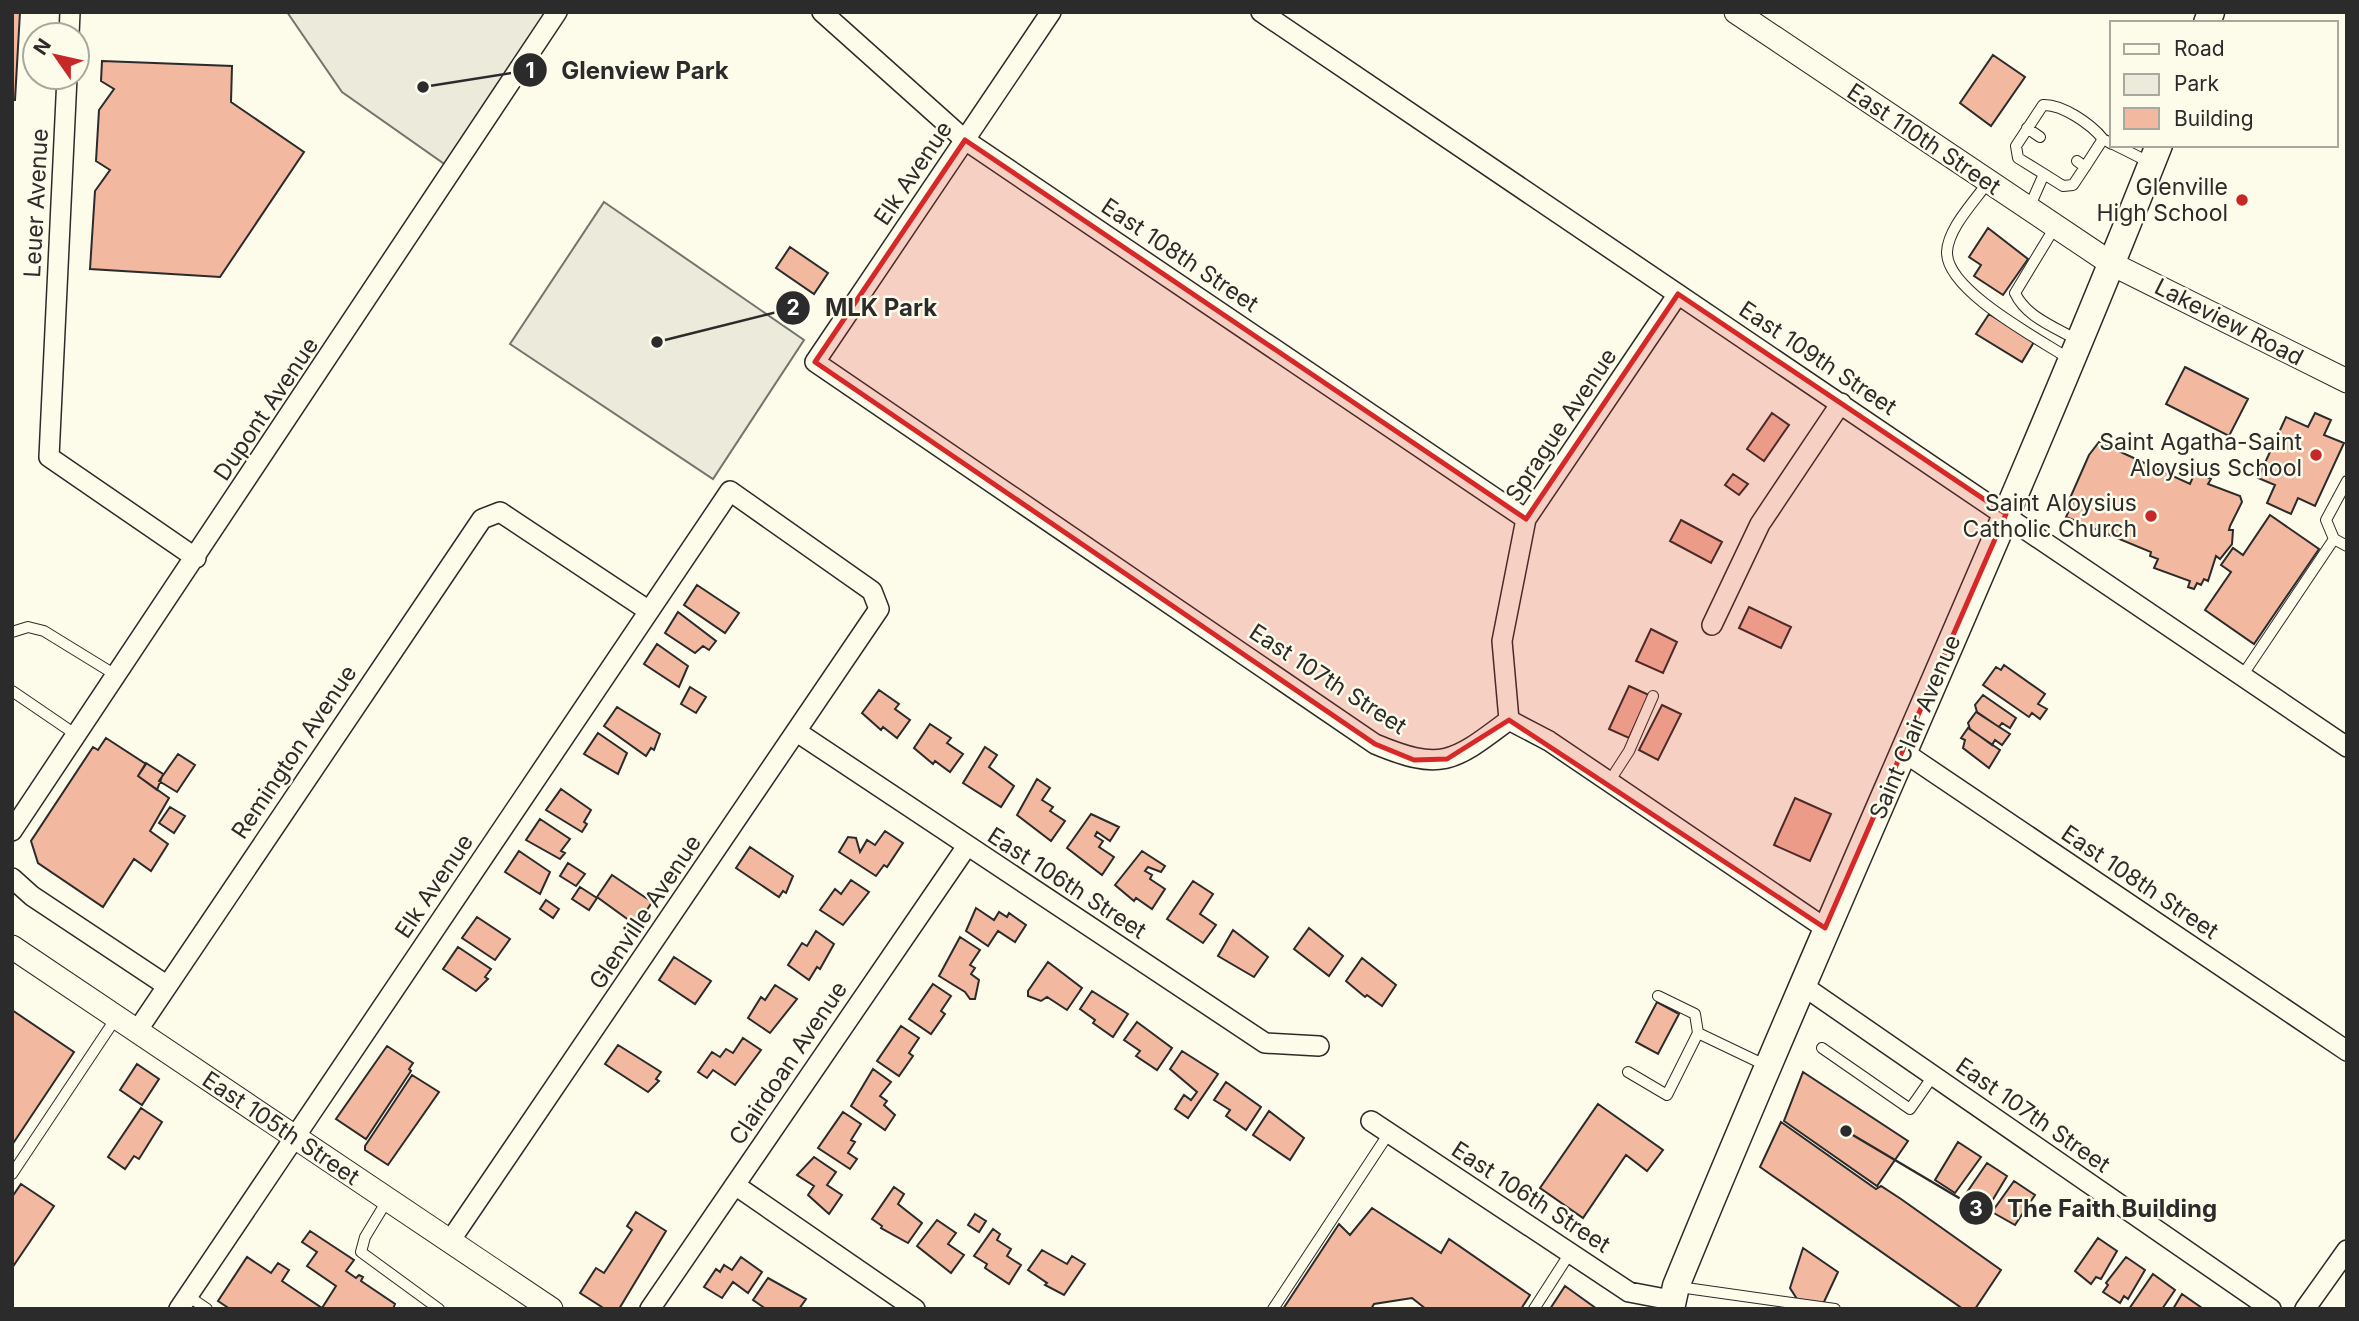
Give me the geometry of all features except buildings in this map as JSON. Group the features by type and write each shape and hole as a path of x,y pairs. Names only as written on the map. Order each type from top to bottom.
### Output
{"main road":[{"name":"Saint Clair Avenue","path":"1672,1298 1825,928 1905,753 2112,264 2155,154"}],"street":[{"name":"Dupont Avenue","path":"12,831 114,674 196,558 558,12"},
{"name":"East 108th Street","path":"822,12 965,140 1526,519"},
{"name":"Elk Avenue","path":"815,362 1051,12"},
{"name":"East 109th Street","path":"1261,12 2347,747"},
{"name":"East 110th Street","path":"1737,12 2112,264"},
{"name":"Leuer Avenue","path":"66,91 50,457 196,558"},
{"name":"Lakeview Road","path":"2112,264 2347,381"},
{"name":"Sprague Avenue","path":"1509,720 1502,641 1526,519 1678,294"},
{"name":"East 107th Street","path":"815,362 1375,744 1414,760 1447,759 1474,747 1509,720"},
{"path":"1712,625 1760,524 1841,403"},
{"name":"Elk Avenue","path":"184,1303 730,491 872,591 878,610"},
{"name":"Remington Avenue","path":"137,1031 482,519 500,512 649,611"},
{"name":"Glenville Avenue","path":"450,1241 878,610"},
{"path":"1509,720 1609,782 1825,928"},
{"name":"East 106th Street","path":"797,732 1265,1043 1319,1046"},
{"name":"East 108th Street","path":"1905,753 2347,1051"},
{"name":"Clairdoan Avenue","path":"650,1309 967,846"},
{"path":"12,878 32,896 166,985"},
{"name":"East 105th Street","path":"12,947 551,1309"},
{"name":"East 107th Street","path":"1802,985 2271,1309"},
{"name":"East 106th Street","path":"1371,1121 1629,1292 1672,1298"},
{"path":"735,1185 915,1309"},
{"path":"2305,1309 2347,1250"}],"lane":[{"path":"2053,104 2110,143 2081,164 2073,185 2063,186 2018,158 2016,146 2027,128 2043,105 2053,104"},
{"path":"2027,128 2040,137"},
{"path":"2126,147 2155,154"},
{"path":"2028,209 2044,174"},
{"path":"1988,182 1951,236 1947,254 1955,273 1980,300 2075,350"},
{"path":"2055,227 2015,293 2021,305 2075,350"},
{"path":"2347,481 2326,520 2334,539 2347,546"},
{"path":"2242,676 2334,539"},
{"path":"12,632 28,627 44,631 114,674"},
{"path":"12,691 75,734"},
{"path":"1609,782 1629,751 1653,695"},
{"path":"1628,1072 1667,1095 1698,1033 1695,1013 1658,996"},
{"path":"12,1174 116,1017"},
{"path":"1698,1033 1768,1066"},
{"path":"1822,1048 1910,1109 1933,1076"},
{"path":"1273,1309 1389,1133"},
{"path":"388,1199 365,1237 361,1252 439,1309"},
{"path":"1534,1309 1570,1253"},
{"path":"1672,1298 1835,1309"},
{"path":"184,1303 206,1309"}],"highlighted area":[{"path":"965,140 1526,519 1678,294 2006,514 1825,928 1509,720 1447,759 1414,760 1375,744 815,362"}],"green space":[{"path":"287,12 557,12 453,170 342,92"},
{"path":"604,202 804,340 713,479 510,344"}],"place":[{"name":"Glenview Park","path":"423,87"},
{"name":"Glenville High School","path":"2242,200"},
{"name":"MLK Park","path":"657,342"},
{"name":"Saint Agatha-Saint Aloysius School","path":"2316,455"},
{"name":"Saint Aloysius Catholic Church","path":"2151,516"},
{"name":"The Faith Building","path":"1846,1131"}]}
